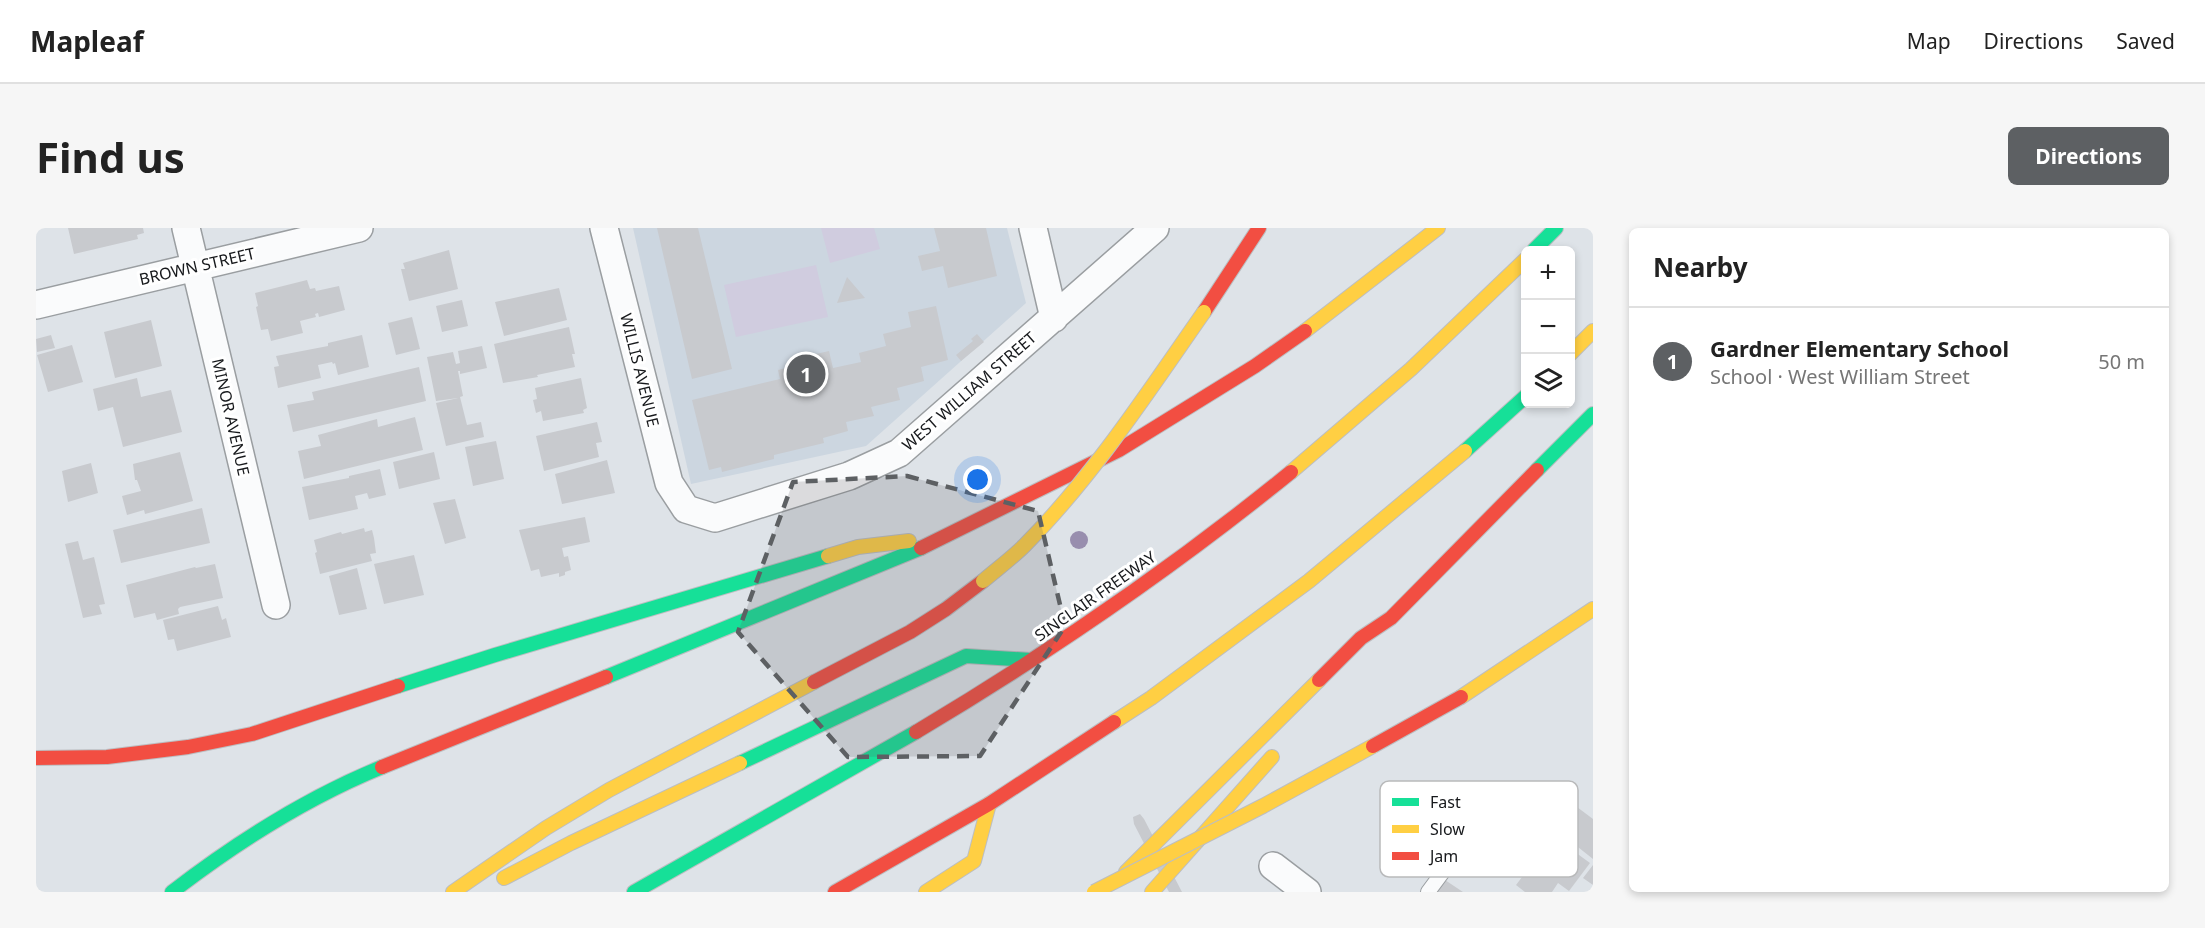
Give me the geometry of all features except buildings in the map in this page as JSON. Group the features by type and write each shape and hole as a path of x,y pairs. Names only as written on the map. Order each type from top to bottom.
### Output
{"highway":[{"path":"453,892 546,828 669,758 910,632 983,581 1023,547 1058,511 1092,470 1204,312 1259,228"},
{"path":"172,892 252,835 316,798 370,772 863,573 944,538 1119,450 1255,366 1329,314 1438,228"},
{"path":"1538,246 1556,228"},
{"name":"SINCLAIR FREEWAY","path":"638,890 842,774 1031,660 1240,513 1377,398 1521,264"},
{"path":"1575,349 1593,331"},
{"path":"835,892 989,804 1151,698 1309,581 1442,472 1521,401"},
{"path":"1106,892 1361,638 1391,618 1593,414"},
{"path":"36,759 118,756 189,747 252,734 495,655 858,547 944,538"},
{"path":"1094,892 1263,806 1461,697 1593,609"},
{"path":"1374,647 1391,618"},
{"path":"486,887 571,843 966,656 1031,660"},
{"path":"1152,892 1284,743"},
{"path":"926,892 974,861 989,804"}],"street":[{"name":"MINOR AVENUE","path":"186,228 276,606"},
{"name":"BROWN STREET","path":"36,305 359,228"},
{"name":"WILLIS AVENUE","path":"604,228 669,483 686,509"},
{"path":"1033,228 1054,318"},
{"name":"WEST WILLIAM STREET","path":"686,509 716,518 849,476 899,453 1155,228"},
{"path":"1273,866 1307,892"}],"lane":[{"path":"1428,892 1439,877"}],"highlighted area":[{"path":"907,476 1038,511 1065,626 980,756 848,757 738,632 793,482"}],"shaded area":[{"path":"633,228 1007,228 1026,303 866,446 691,484"},
{"path":"821,228 874,228 880,249 830,263"},
{"path":"816,265 828,317 736,337 724,285"}],"traffic: fast":[{"path":"1538,246 1556,228"},
{"path":"1465,451 1521,401"},
{"path":"1537,470 1593,414"},
{"path":"606,677 921,548"},
{"path":"398,686 828,556"},
{"path":"740,763 966,656 1031,660"},
{"path":"634,892 916,732"},
{"path":"172,892 273,822 326,793 382,767"}],"traffic: slow":[{"path":"1305,331 1438,228"},
{"path":"1291,472 1411,369 1521,264"},
{"path":"983,581 1025,545 1074,490 1141,402 1204,312"},
{"path":"1575,349 1593,331"},
{"path":"1114,722 1151,698 1309,581 1465,451"},
{"path":"828,556 858,547 909,541"},
{"path":"1461,697 1593,609"},
{"path":"1126,872 1319,680"},
{"path":"453,892 546,828 609,790 814,682"},
{"path":"1094,892 1263,806 1373,746"},
{"path":"1152,892 1272,757"},
{"path":"504,878 571,843 740,763"},
{"path":"926,892 974,861 989,804"}],"traffic: jam":[{"path":"1204,312 1259,228"},
{"path":"921,548 1119,450 1255,366 1305,331"},
{"path":"1319,680 1361,638 1391,618 1537,470"},
{"path":"916,732 1013,672 1108,609 1201,542 1291,472"},
{"path":"814,682 910,632 983,581"},
{"path":"382,767 606,677"},
{"path":"36,758 107,757 188,747 252,734 398,686"},
{"path":"1373,746 1461,697"},
{"path":"835,892 989,804 1114,722"}],"place":[{"name":"Gardner Elementary School","path":"806,374"}]}
